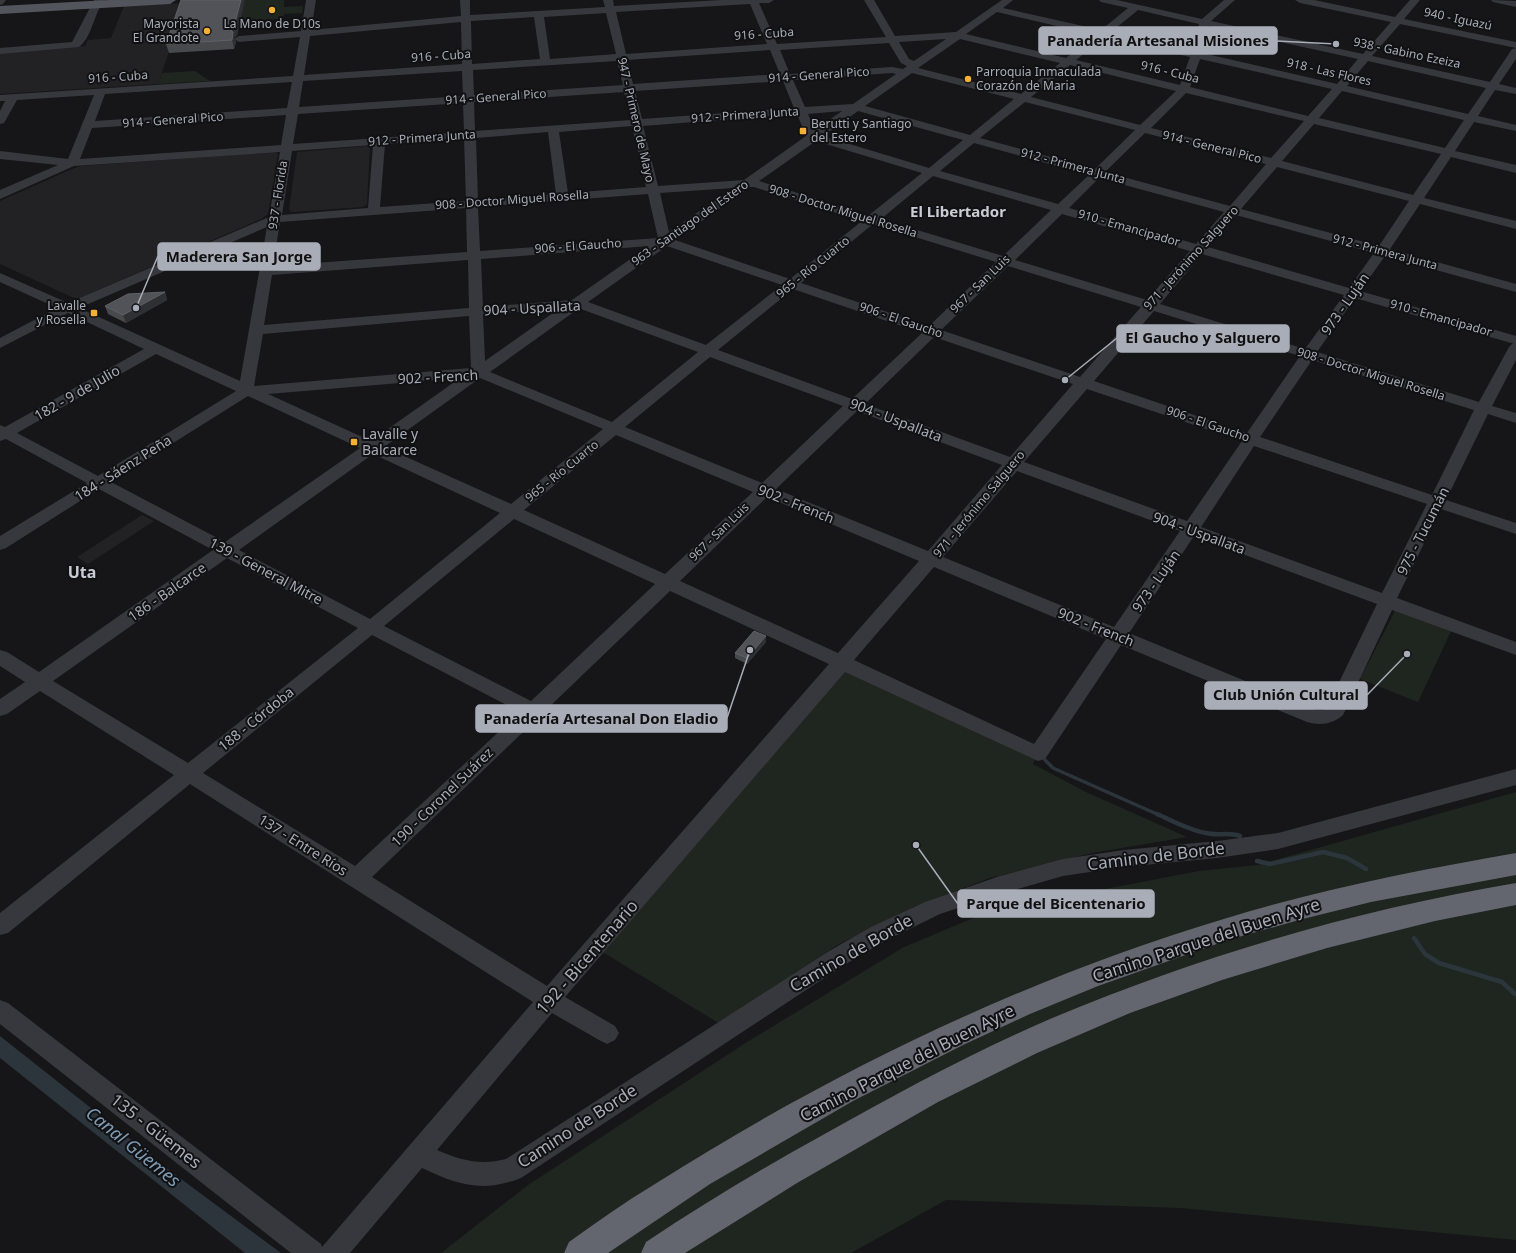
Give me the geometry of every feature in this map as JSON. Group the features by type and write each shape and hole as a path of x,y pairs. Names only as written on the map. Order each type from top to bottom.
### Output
{"highway":[{"name":"Camino Parque del Buen Ayre","path":"580,1253 664,1196 737,1151 884,1070 1021,1005 1150,955 1294,911 1400,885 1516,864"},
{"path":"657,1253 764,1185 903,1104 998,1057 1094,1014 1193,978 1335,934 1401,916 1516,894"}],"main road":[{"path":"0,10 44,4 170,0"},
{"path":"0,1 44,4"}],"street":[{"name":"937 - Florida","path":"246,391 285,147 311,0"},
{"path":"465,0 468,134 478,372"},
{"path":"753,0 772,47 812,136"},
{"path":"239,39 539,14 609,5 770,0"},
{"path":"869,0 910,69"},
{"name":"963 - Santiago del Estero","path":"373,447 812,136 1008,0"},
{"name":"938 - Gabino Ezeiza","path":"1104,0 1516,91"},
{"path":"1204,22 1230,0"},
{"name":"940 - Iguazú","path":"1300,0 1516,45"},
{"name":"971 - Jerónimo Salguero","path":"842,662 1415,0"},
{"path":"1496,0 1516,4"},
{"path":"0,51 75,45 79,42 97,2"},
{"name":"947 - Primero de Mayo","path":"609,5 665,241"},
{"name":"965 - Río Cuarto","path":"511,512 708,351 1136,7"},
{"name":"918 - Las Flores","path":"996,9 1516,128"},
{"path":"539,14 545,61"},
{"name":"967 - San Luis","path":"666,583 762,490 1098,173 1184,89 1196,55 1204,22"},
{"name":"916 - Cuba","path":"0,98 958,35 1516,169"},
{"name":"973 - Luján","path":"842,662 1038,754 1308,355 1382,251 1415,199 1516,51"},
{"name":"914 - General Pico","path":"87,126 910,69 1516,225"},
{"path":"0,195 70,164 101,91"},
{"path":"0,121 13,97"},
{"name":"912 - Primera Junta","path":"0,155 70,164 285,147 855,107 1516,288"},
{"path":"553,128 562,196"},
{"name":"910 - Emancipador","path":"812,136 931,172 1516,340"},
{"path":"374,210 379,141"},
{"name":"908 - Doctor Miguel Rosella","path":"0,344 67,308 274,219 374,210 747,183 755,184 1005,260 1149,306 1516,418"},
{"name":"906 - El Gaucho","path":"266,271 474,254 665,241 1516,529"},
{"path":"0,277 154,349 373,447 511,512 842,662"},
{"name":"904 - Uspallata","path":"256,330 476,311 576,304 588,306 1516,649"},
{"name":"975 - Tucumán","path":"1330,716 1336,710 1387,601 1438,502 1483,408 1516,347"},
{"name":"182 - 9 de Julio","path":"2,433 154,349"},
{"name":"902 - French","path":"246,391 478,372 1314,717 1323,718 1330,716"},
{"name":"184 - Sáenz Peña","path":"0,544 246,391"},
{"name":"139 - General Mitre","path":"2,433 371,627 533,710"},
{"name":"186 - Balcarce","path":"0,709 373,447"},
{"name":"188 - Córdoba","path":"0,926 371,627 511,512"},
{"name":"190 - Coronel Suárez","path":"357,878 666,583"},
{"name":"137 - Entre Ríos","path":"0,657 357,878 549,1000 607,1033"},
{"name":"192 - Bicentenario","path":"333,1253 549,1000 842,662"},
{"name":"Camino de Borde","path":"418,1154 467,1174 480,1176 499,1174 512,1169 783,992 870,938 903,921 945,904 1036,875 1078,865 1124,857 1254,845 1278,841 1516,777"},
{"name":"135 - Güemes","path":"0,1010 312,1253"}],"shaded area":[{"name":"La Mano de D10s","path":"245,0 284,0 284,7 303,6 302,13 284,14 283,19 240,21"},
{"path":"185,3 158,84 0,94 0,52 85,46 88,40 111,38 124,6"},
{"path":"195,71 210,81 158,84 162,73"},
{"path":"367,146 370,147 367,204 363,207 292,212 289,210 297,152"},
{"path":"275,152 278,154 268,214 261,219 80,298 74,298 0,264 0,201 72,169 81,166"},
{"path":"142,515 154,521 88,564 77,557"},
{"path":"1396,609 1452,629 1418,702 1360,679"},
{"path":"844,670 1036,757 1033,764 1086,792 1187,837 1092,853 990,878 916,906 837,945 720,1024 601,951"},
{"path":"1516,792 1516,1240 1181,1208 946,1200 851,1253 441,1253 528,1185 747,1042 904,947 990,911 1199,871 1258,865"}],"water":[{"name":"Canal Güemes","path":"0,1036 173,1173 281,1253 245,1253 0,1058"}],"building":[{"name":"Mayorista El Grandote","path":"181,0 241,0 234,26 230,29 233,32 232,40 166,44"},
{"path":"165,292 123,315 105,306 128,294"},
{"path":"754,631 766,636 747,658 735,653"}],"waterway":[{"path":"1045,760 1053,768 1159,815"},
{"path":"1157,814 1200,832 1240,836"},
{"path":"1257,861 1270,864 1323,852 1347,858 1366,869"},
{"path":"1414,938 1425,954 1439,963 1502,982 1515,994"}],"place":[{"name":"La Mano de D10s","path":"272,10"},
{"name":"Mayorista El Grandote","path":"207,31"},
{"name":"Panadería Artesanal Misiones","path":"1336,44"},
{"name":"Parroquia Inmaculada Corazón de Maria","path":"968,79"},
{"name":"Berutti y Santiago del Estero","path":"803,131"},
{"name":"Maderera San Jorge","path":"136,308"},
{"name":"Lavalle y Rosella","path":"94,313"},
{"name":"El Gaucho y Salguero","path":"1065,380"},
{"name":"Lavalle y Balcarce","path":"354,442"},
{"name":"Panadería Artesanal Don Eladio","path":"750,650"},
{"name":"Club Unión Cultural","path":"1407,654"},
{"name":"Parque del Bicentenario","path":"916,845"}],"district":[{"name":"El Libertador","path":"958,212"},
{"name":"Uta","path":"82,572"}]}
